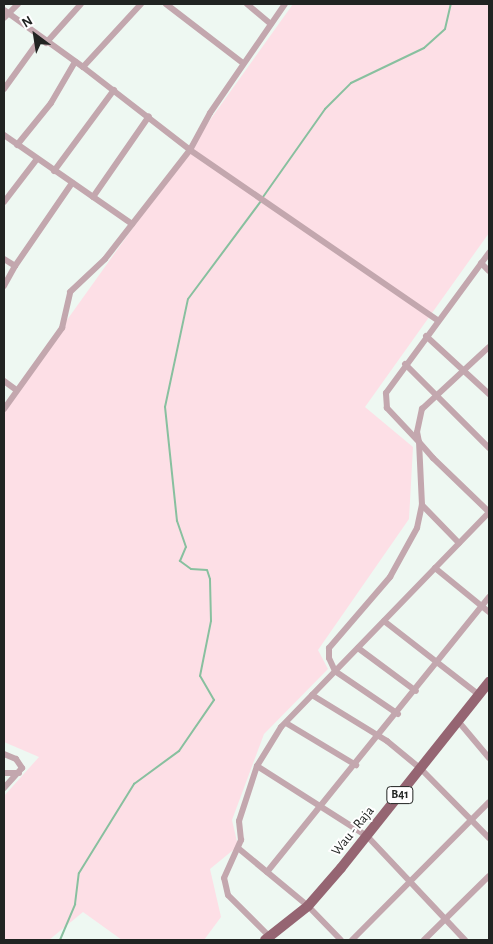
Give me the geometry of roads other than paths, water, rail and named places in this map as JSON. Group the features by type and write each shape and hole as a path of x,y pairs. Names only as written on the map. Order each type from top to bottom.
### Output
{"main road":[{"name":"Wau - Raja","path":"268,938 308,906 421,769 478,695 489,685"}],"street":[{"path":"18,4 5,14 83,67 149,116 190,150 437,320"},
{"path":"4,90 43,41 81,4"},
{"path":"83,67 141,4"},
{"path":"166,4 243,63"},
{"path":"247,4 271,24"},
{"path":"4,409 62,328 70,292 105,259 190,150 243,63 285,4"},
{"path":"17,145 51,103 75,62"},
{"path":"54,171 114,90"},
{"path":"93,198 149,116"},
{"path":"4,135 132,224"},
{"path":"4,202 37,159"},
{"path":"4,286 15,266 72,183"},
{"path":"268,938 228,895 223,873 238,848 239,821 257,766 286,723 489,512 419,442 384,401 390,385 489,252"},
{"path":"4,259 15,266"},
{"path":"481,263 489,270"},
{"path":"426,336 489,394"},
{"path":"398,714 335,671 329,658 331,643 390,577 417,528 422,505 418,420 422,409 489,347"},
{"path":"405,364 489,448"},
{"path":"4,381 16,390"},
{"path":"422,505 459,543"},
{"path":"435,568 489,612"},
{"path":"268,872 398,714 489,597"},
{"path":"384,621 478,695"},
{"path":"358,648 416,691"},
{"path":"312,695 379,737 421,769 489,838"},
{"path":"458,721 489,758"},
{"path":"286,723 356,765"},
{"path":"4,754 19,762 22,768 4,788"},
{"path":"257,766 367,836 465,940"},
{"path":"4,773 19,773"},
{"path":"352,940 409,880 489,802"},
{"path":"238,848 308,906 341,940"},
{"path":"424,940 489,876"}],"waterway":[{"path":"263,197 325,109 351,83 424,48 445,29 451,4"},
{"path":"60,940 75,904 79,873 134,784 179,751 214,700 200,676 211,621 210,579 207,570 191,569 180,561 186,547 177,521 165,407 188,299 261,201"}]}
